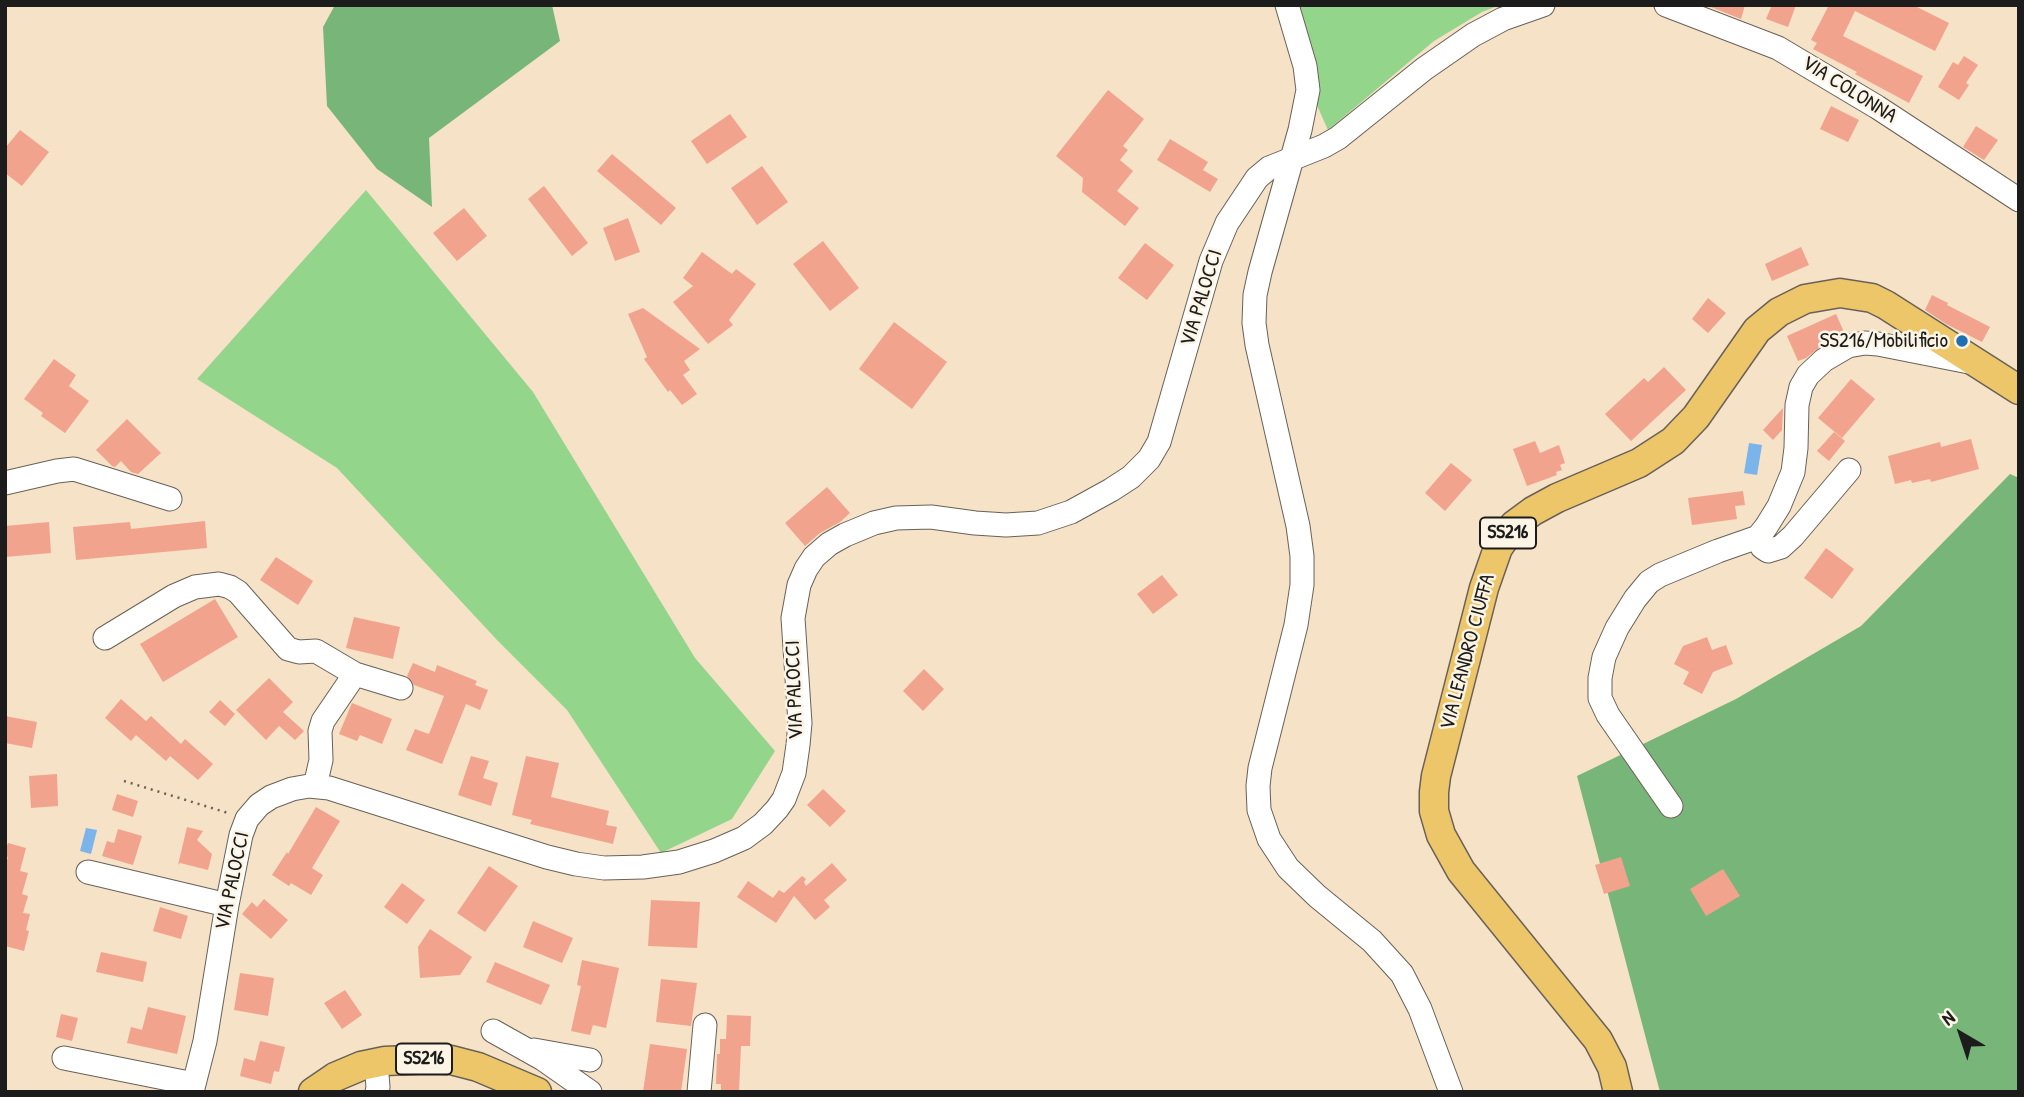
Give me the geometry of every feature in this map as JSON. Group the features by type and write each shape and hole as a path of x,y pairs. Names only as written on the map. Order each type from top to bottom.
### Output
{"main road":[{"name":"VIA LEANDRO CIUFFA","path":"1618,1092 1612,1067 1598,1040 1461,871 1441,835 1434,811 1436,776 1486,580 1498,548 1514,525 1533,511 1645,460 1673,441 1700,411 1757,330 1779,312 1805,299 1835,293 1872,298 2019,390"},
{"name":"SS216","path":"313,1092 341,1073 361,1066 381,1082 415,1059 451,1060 487,1070 537,1092"}],"street":[{"path":"1287,5 1308,79 1305,106 1260,272 1254,323 1256,345 1298,526 1302,585 1296,625 1260,768 1259,810 1269,839 1288,867 1317,897 1372,941 1402,974 1420,1009 1448,1088"},
{"name":"VIA PALOCCI","path":"193,1088 207,1030 241,835 247,819 256,807 271,797 292,789 315,786 334,789 547,857 596,867 631,868 679,862 715,851 744,838 777,809 794,773 800,723 793,618 799,585 814,557 845,535 874,523 896,518 931,517 1006,525 1049,520 1071,512 1136,473 1159,442 1208,268 1227,223 1260,175 1269,168 1338,138 1424,69 1473,35 1503,19 1543,5"},
{"name":"VIA COLONNA","path":"1666,5 1778,48 1877,107 2019,200"},
{"path":"1671,806 1604,709 1600,698 1599,684 1604,657 1625,614 1640,592 1668,570 1758,537 1776,513 1790,482 1796,456 1797,405 1801,387 1808,374 1824,360 1848,346 1865,343 1975,363"},
{"path":"5,483 74,469 170,499"},
{"path":"1758,537 1762,547 1768,551 1781,547 1849,470"},
{"path":"105,638 174,596 195,587 219,584 238,592 288,649 299,652 317,651 355,674 401,688"},
{"path":"315,786 321,760 320,731 323,720 355,674"},
{"path":"89,872 227,905"},
{"path":"699,1092 705,1025"},
{"path":"493,1031 590,1092"},
{"path":"523,1048 590,1060"},
{"path":"64,1058 193,1088"}],"path":[{"path":"124,781 247,819"}],"green space":[{"path":"335,5 552,5 560,41 429,138 432,207 377,169 327,106 323,27"},
{"path":"1299,5 1500,5 1482,12 1434,41 1328,130 1316,103 1313,60"},
{"path":"366,190 533,392 695,658 775,751 732,819 661,853 567,710 497,640 337,468 197,379"},
{"path":"2010,474 2019,478 2019,1092 1660,1092 1577,776 1736,699 1861,626"}],"water":[{"path":"1749,443 1762,445 1757,475 1744,473"},
{"path":"86,828 97,830 91,854 80,851"}],"building":[{"path":"1706,5 1745,5 1741,19"},
{"path":"1772,5 1796,5 1788,27 1766,19"},
{"path":"1829,5 1913,5 1949,23 1935,51 1855,11 1843,36 1923,76 1909,103 1813,49 1817,43 1811,40"},
{"path":"1964,56 1978,65 1959,100 1938,87 1953,62 1958,65"},
{"path":"1108,90 1144,119 1123,146 1128,150 1120,160 1133,171 1117,191 1139,208 1125,226 1082,192 1083,178 1056,156"},
{"path":"1831,106 1859,120 1848,142 1820,129"},
{"path":"730,114 747,137 707,164 691,141"},
{"path":"1976,126 1998,140 1984,160 1963,147"},
{"path":"20,130 49,152 22,186 5,173 5,148"},
{"path":"1170,139 1208,162 1203,170 1218,179 1210,192 1157,160"},
{"path":"612,154 676,208 661,225 597,171"},
{"path":"762,166 788,202 757,225 731,188"},
{"path":"544,186 588,243 572,256 528,199"},
{"path":"464,208 487,236 457,261 433,233"},
{"path":"628,218 640,252 615,261 603,228"},
{"path":"823,241 859,288 830,311 793,264"},
{"path":"1145,243 1174,265 1147,300 1118,278"},
{"path":"1801,247 1809,265 1772,281 1765,264"},
{"path":"702,252 732,274 736,269 756,284 729,320 733,325 708,344 673,302 693,286 683,278"},
{"path":"1932,295 1990,327 1982,342 1925,310"},
{"path":"1708,298 1726,313 1708,333 1692,319"},
{"path":"643,308 700,349 684,361 690,370 683,375 697,394 682,405 670,390 668,392 644,359 647,357 628,314"},
{"path":"1836,314 1844,332 1798,361 1787,336"},
{"path":"894,322 947,362 912,409 859,369"},
{"path":"54,359 76,375 69,386 89,401 65,433 41,416 43,413 24,399"},
{"path":"1664,367 1686,390 1631,441 1605,414 1644,378 1648,382"},
{"path":"1851,379 1875,399 1842,438 1818,418"},
{"path":"1783,408 1782,430 1773,440 1763,430"},
{"path":"127,419 161,453 138,474 131,472 121,461 115,467 112,466 96,450"},
{"path":"1834,432 1845,441 1829,461 1817,451"},
{"path":"1971,439 1979,469 1931,482 1930,479 1912,483 1911,480 1895,484 1888,456 1940,442 1941,447"},
{"path":"1535,441 1540,453 1559,445 1565,463 1560,465 1562,470 1556,472 1557,475 1527,486 1513,449"},
{"path":"1451,463 1472,480 1445,511 1425,493"},
{"path":"827,487 850,513 805,546 785,523"},
{"path":"1743,491 1745,505 1735,506 1737,519 1692,525 1688,498"},
{"path":"205,521 207,548 76,560 73,527 130,522 131,529"},
{"path":"49,522 51,553 5,557 5,526"},
{"path":"1826,548 1854,569 1832,599 1804,578"},
{"path":"276,557 313,581 298,605 260,580"},
{"path":"1162,575 1178,595 1153,614 1137,594"},
{"path":"215,599 238,637 163,682 140,644"},
{"path":"354,617 400,627 393,659 346,648"},
{"path":"1707,637 1712,650 1726,645 1733,664 1713,672 1702,694 1683,684 1689,672 1674,664 1683,646"},
{"path":"413,663 435,672 437,665 477,681 475,685 488,690 480,710 466,704 442,764 406,750 415,729 429,734 444,696 414,685 407,676"},
{"path":"924,669 944,689 923,711 903,691"},
{"path":"269,678 293,702 283,712 304,731 295,740 279,726 266,740 236,710"},
{"path":"121,699 146,721 151,716 181,744 185,739 213,764 198,780 170,756 166,761 136,735 131,741 105,718"},
{"path":"220,700 235,714 225,726 209,712"},
{"path":"352,703 392,719 382,744 360,735 357,741 339,734"},
{"path":"5,716 37,722 32,748 5,743"},
{"path":"471,756 489,761 483,778 498,783 491,806 458,795"},
{"path":"526,756 559,763 551,797 609,811 606,825 617,827 613,844 530,824 532,820 512,815"},
{"path":"57,774 58,806 31,808 29,776"},
{"path":"823,789 846,811 830,827 807,805"},
{"path":"117,794 138,801 133,817 112,810"},
{"path":"316,807 340,821 312,868 323,875 311,895 272,875"},
{"path":"187,827 203,831 197,840 212,854 208,870 180,863 178,865"},
{"path":"118,829 142,836 133,865 102,856 107,841 114,843"},
{"path":"8,843 26,848 20,871 28,873 22,894 28,896 23,913 30,914 24,951 5,946 5,867 8,857 5,856 5,851"},
{"path":"1621,857 1630,886 1604,894 1595,865"},
{"path":"832,863 847,880 824,900 830,907 815,920 794,896 776,923 737,897 748,881 773,898 779,890 784,893 802,876 806,879 806,886"},
{"path":"489,866 518,886 485,932 457,913"},
{"path":"1723,869 1740,896 1706,916 1690,889"},
{"path":"402,883 425,900 407,924 384,907"},
{"path":"264,899 288,920 271,939 242,914 252,902 257,907"},
{"path":"651,900 700,902 697,948 648,946"},
{"path":"160,907 188,916 181,939 153,931"},
{"path":"533,921 573,938 562,963 523,947"},
{"path":"430,929 472,957 460,975 420,978 418,947"},
{"path":"101,952 147,962 143,982 96,972"},
{"path":"582,960 619,968 606,1028 593,1025 590,1035 571,1031 581,986 577,985"},
{"path":"495,962 550,985 541,1005 486,982"},
{"path":"240,973 274,978 268,1016 234,1010"},
{"path":"661,979 697,983 691,1026 656,1022"},
{"path":"345,990 362,1015 342,1029 324,1003"},
{"path":"148,1007 186,1016 177,1054 127,1043 131,1027 142,1030"},
{"path":"61,1014 78,1018 72,1041 56,1037"},
{"path":"727,1015 751,1016 750,1046 741,1046 739,1091 721,1091 721,1084 716,1084 717,1054 720,1054 720,1039 726,1039"},
{"path":"260,1041 285,1047 279,1072 274,1071 271,1084 240,1076 244,1058 255,1061"},
{"path":"650,1044 687,1049 681,1092 643,1092"}],"place":[{"name":"SS216/Mobilificio","path":"1962,341"}]}
